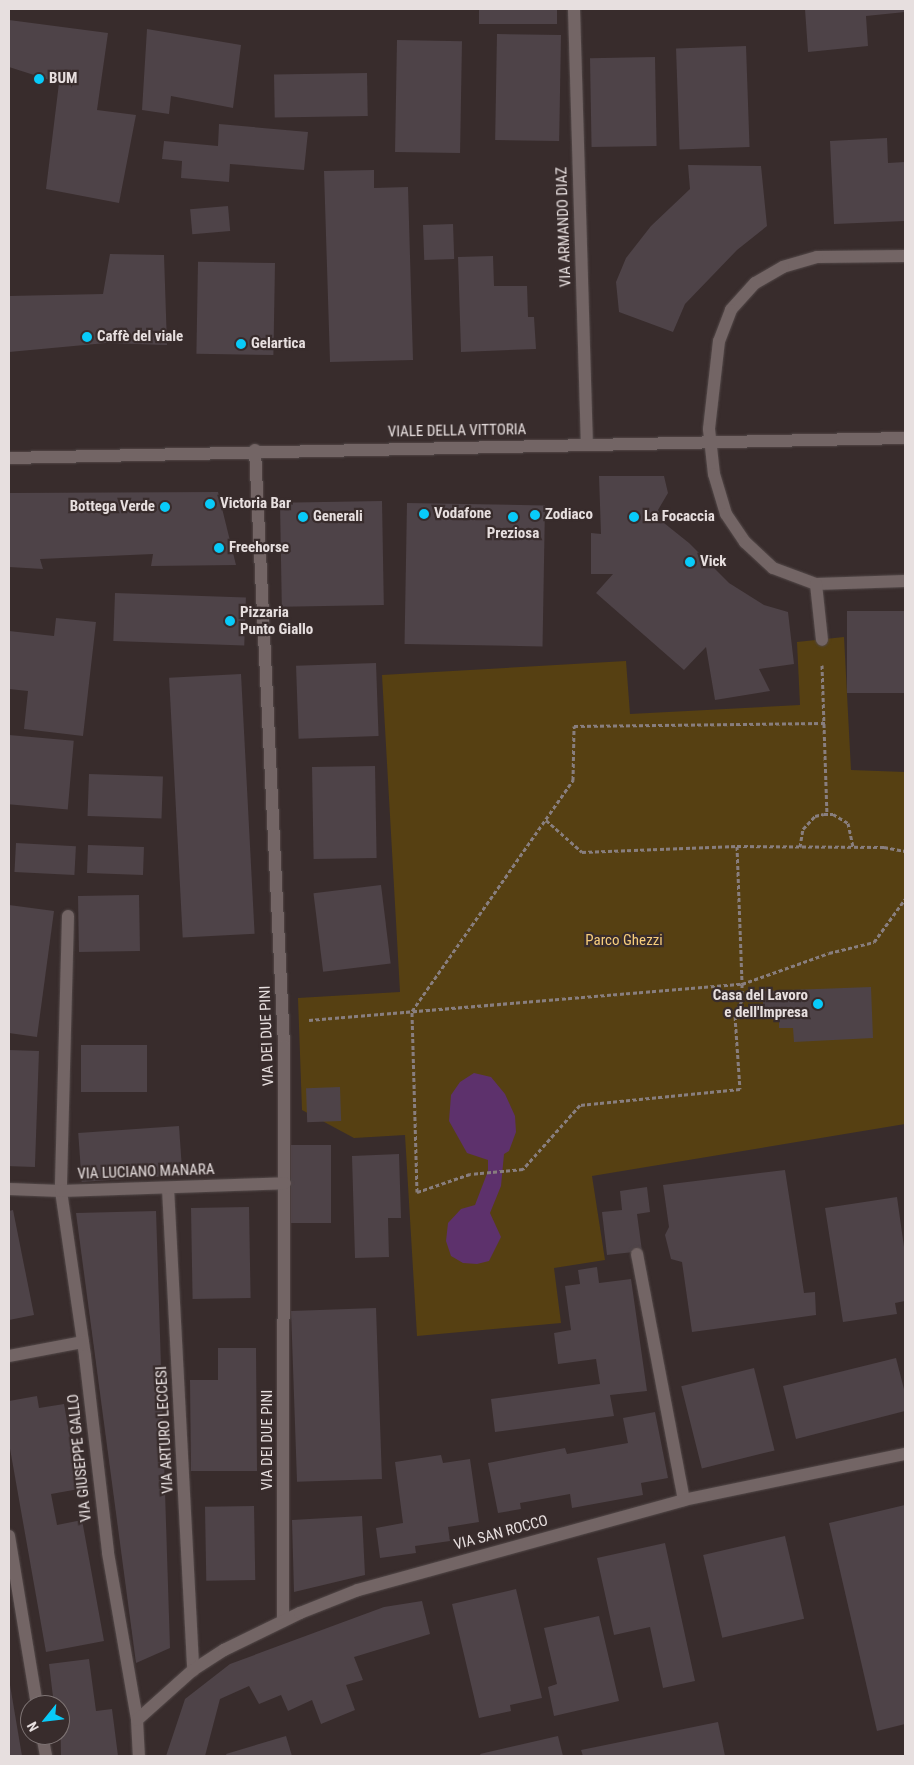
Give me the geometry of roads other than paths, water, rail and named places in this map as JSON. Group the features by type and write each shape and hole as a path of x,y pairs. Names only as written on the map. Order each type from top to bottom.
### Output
{"street":[{"name":"VIA ARMANDO DIAZ","path":"574,9 587,445"},
{"path":"905,256 817,257 776,271 746,291 731,310 719,341 712,389 709,444 721,502 736,532 773,568 816,584 905,580"},
{"name":"VIALE DELLA VITTORIA","path":"9,458 254,450 709,444 905,438"},
{"name":"VIA DEI DUE PINI","path":"254,450 283,1021 285,1183 283,1621"},
{"path":"816,584 822,640"},
{"name":"VIA GIUSEPPE GALLO","path":"68,916 61,1191 83,1342 108,1553 137,1720 139,1756"},
{"name":"VIA LUCIANO MANARA","path":"9,1189 61,1191 285,1183"},
{"name":"VIA ARTURO LECCESI","path":"168,1188 194,1670"},
{"path":"637,1254 684,1500"},
{"path":"9,1356 83,1342"},
{"name":"VIA SAN ROCCO","path":"137,1720 194,1670 283,1621 378,1584 684,1500 905,1454"},
{"path":"9,1536 35,1695"}],"place":[{"name":"BUM","path":"39,79"},
{"name":"Caffè del viale","path":"87,337"},
{"name":"Gelartica","path":"241,344"},
{"name":"Victoria Bar","path":"210,504"},
{"name":"Bottega Verde","path":"165,507"},
{"name":"Vodafone","path":"424,514"},
{"name":"Zodiaco","path":"535,515"},
{"name":"Generali","path":"303,517"},
{"name":"Preziosa","path":"513,517"},
{"name":"La Focaccia","path":"634,517"},
{"name":"Freehorse","path":"219,548"},
{"name":"Vick","path":"690,562"},
{"name":"Pizzaria Punto Giallo","path":"230,621"},
{"name":"Casa del Lavoro e dell'Impresa","path":"818,1004"}],"park label":[{"name":"Parco Ghezzi","path":"624,941"}]}
